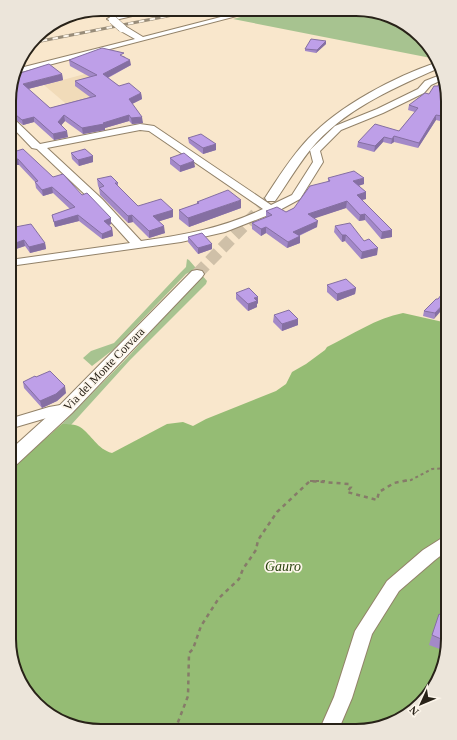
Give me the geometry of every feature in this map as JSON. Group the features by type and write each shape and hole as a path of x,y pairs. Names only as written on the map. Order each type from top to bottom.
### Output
{"main road":[{"path":"271,198 318,135 339,118 436,71"},
{"name":"Via del Monte Corvara","path":"16,455 66,409 197,274"}],"street":[{"path":"129,16 112,20 122,28 141,39"},
{"path":"22,70 232,16"},
{"path":"16,262 181,239 221,230 272,210 299,194 318,162 315,150 338,128 386,108 421,91 437,74"},
{"path":"16,126 35,146 40,147 98,202 137,244"},
{"path":"40,147 140,127 151,128 272,210"},
{"path":"16,422 49,412 66,409"},
{"path":"331,724 342,698 364,631 393,586 429,555 441,547"}],"path":[{"path":"177,724 188,696 189,654 193,649 201,626 219,598 239,579 243,569 256,550 258,540 277,512 310,481 326,480 333,483 349,484 350,487 347,492 350,494 376,500 379,492 394,483 411,480 432,469 441,468"}],"shaded area":[{"path":"96,71 109,81 135,92 71,108 44,85"}],"green space":[{"path":"245,16 356,16 378,19 389,22 408,34 416,41 429,58 233,19"},
{"path":"187,259 202,275 190,272 186,274 114,349 92,366 83,358 91,351 114,343 186,267"},
{"path":"202,275 207,281 206,284 130,360 71,425 62,424 127,358"},
{"name":"Gauro","path":"403,313 441,322 441,645 436,666 428,684 401,684 401,711 389,718 362,724 101,724 68,718 58,713 41,699 27,682 22,672 17,650 16,465 62,424 80,427 98,445 112,453 167,424 183,422 193,426 206,419 276,391 286,384 292,372 306,364 327,347 383,319"}],"building":[{"path":"311,39 326,41 317,50 305,49"},
{"path":"102,48 124,53 120,55 130,60 103,74 119,86 129,83 141,93 129,99 142,117 131,118 129,115 103,123 104,124 82,128 64,115 58,122 67,131 53,134 34,117 22,120 16,115 17,90 21,73 49,64 62,74 23,84 50,108 96,96 75,81 97,75 69,60"},
{"path":"439,83 441,95 441,116 436,115 419,143 394,136 392,139 384,137 375,146 358,142 375,124 399,131 418,108 409,105 425,93 429,94 434,86 438,86"},
{"path":"201,134 216,144 203,148 188,138"},
{"path":"23,149 53,177 63,174 82,195 87,193 111,218 104,221 112,228 112,230 102,234 78,215 54,222 52,215 75,207 52,187 42,190 35,182 38,181 18,159 16,159 16,151"},
{"path":"85,149 93,156 78,160 71,153"},
{"path":"184,153 194,161 180,166 170,158"},
{"path":"354,171 364,178 353,181 366,192 357,195 392,230 382,232 365,214 360,215 347,201 308,214 318,221 293,232 300,236 288,242 266,227 261,229 252,223 272,215 266,211 277,207 286,212 294,208 310,186 330,181 328,178"},
{"path":"111,176 118,183 115,183 138,206 161,199 173,210 153,216 164,226 149,231 132,215 128,216 99,188 104,186 97,179"},
{"path":"228,190 241,200 188,218 179,210 199,203 197,202"},
{"path":"350,223 364,241 369,239 378,248 362,252 346,235 342,235 335,226"},
{"path":"31,224 45,243 29,247 24,240 16,243 16,227"},
{"path":"202,233 212,244 198,248 188,237"},
{"path":"346,279 356,288 337,294 327,285"},
{"path":"249,288 258,297 254,298 257,301 248,304 236,293"},
{"path":"441,295 441,307 435,313 424,311 436,299 438,299"},
{"path":"289,310 298,319 282,324 274,315"},
{"path":"50,371 65,386 56,394 40,401 23,382"},
{"path":"439,614 441,615 441,639 432,635"}],"tunnel":[{"path":"197,274 271,198"}],"railway":[{"path":"41,41 168,16"}]}
